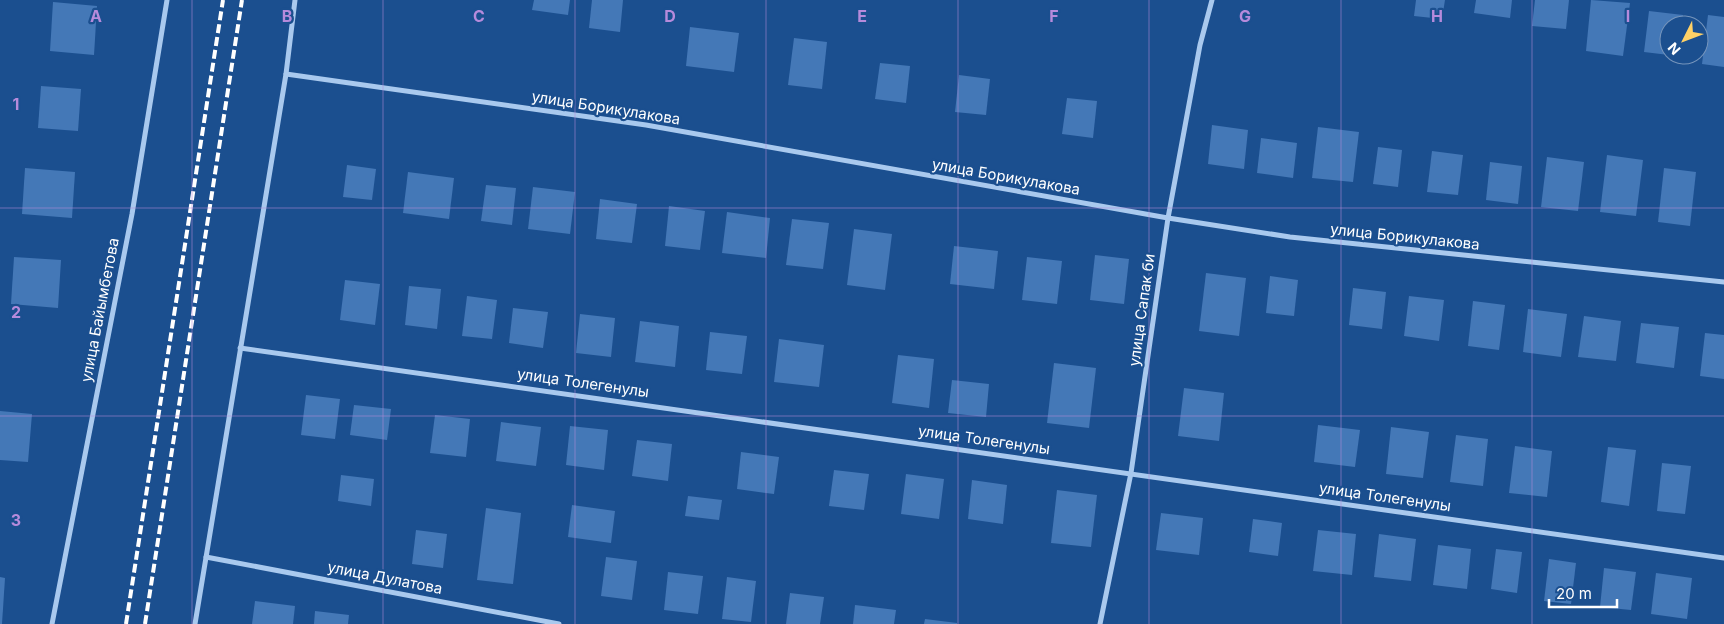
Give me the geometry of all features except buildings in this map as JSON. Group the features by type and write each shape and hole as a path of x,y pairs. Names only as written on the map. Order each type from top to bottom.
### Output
{"street":[{"name":"улица Байымбетова","path":"52,624 132,214 166,0"},
{"path":"195,624 286,74 295,0"},
{"name":"улица Сапак би","path":"1100,624 1131,473 1168,218 1200,44 1212,0"},
{"name":"улица Борикулакова","path":"286,74 646,126 1168,218 1290,237 1724,282"},
{"name":"улица Толегенулы","path":"240,348 1724,558"},
{"name":"улица Дулатова","path":"206,557 559,624"}],"railway":[{"path":"126,624 223,0"},
{"path":"145,624 242,0"}]}
